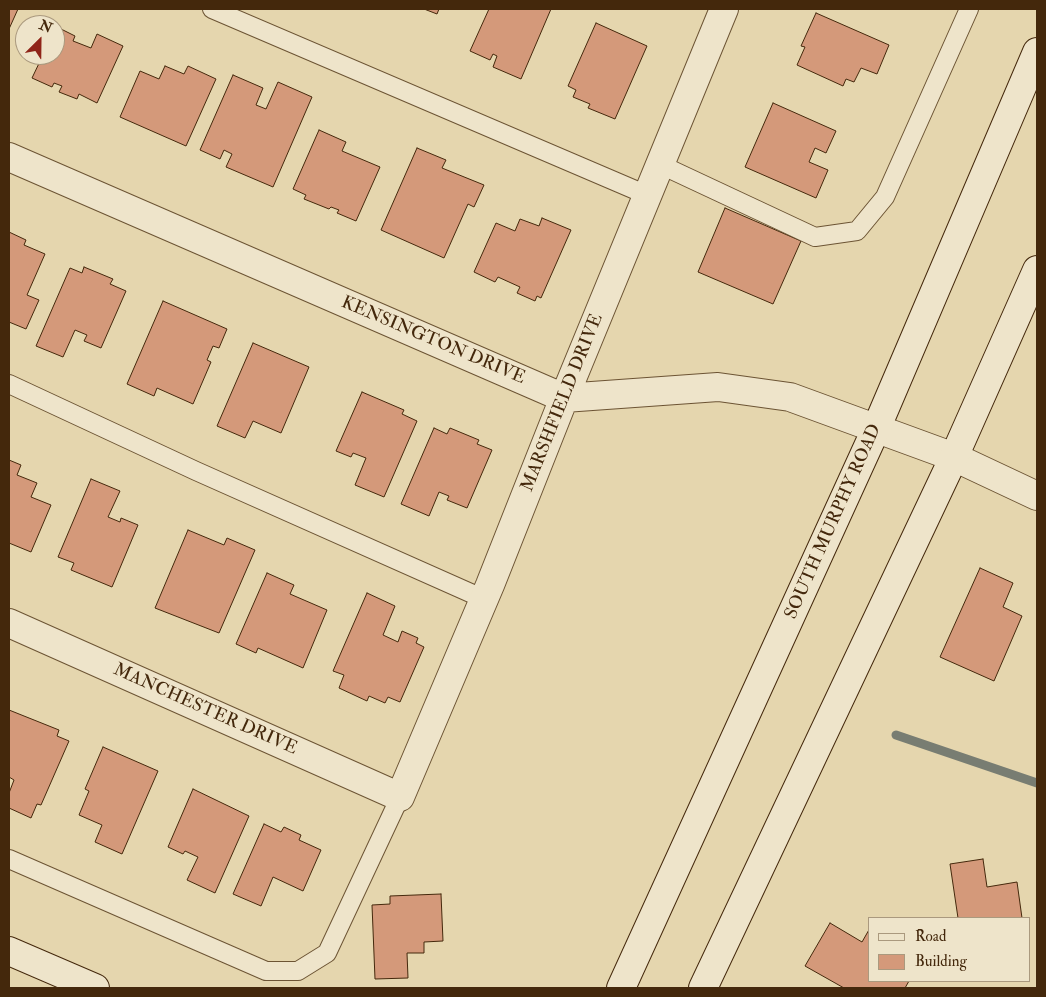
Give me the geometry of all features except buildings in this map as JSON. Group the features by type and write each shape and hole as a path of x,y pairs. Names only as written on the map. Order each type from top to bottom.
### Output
{"street":[{"name":"MARSHFIELD DRIVE","path":"400,797 484,599 659,164 724,9"},
{"name":"SOUTH MURPHY ROAD","path":"621,988 876,429 1037,52"},
{"name":"KENSINGTON DRIVE","path":"9,157 564,398 718,387 790,398 954,457 1037,496"},
{"path":"703,988 954,457 1037,270"},
{"name":"MANCHESTER DRIVE","path":"9,624 400,797"},
{"path":"9,951 95,988"}],"lane":[{"path":"212,9 647,195"},
{"path":"659,164 815,237 857,231 884,197 969,9"},
{"path":"9,384 196,471 484,599"},
{"path":"9,859 266,971 298,971 327,953 400,797"}],"waterway":[{"path":"896,735 1037,783"}]}
